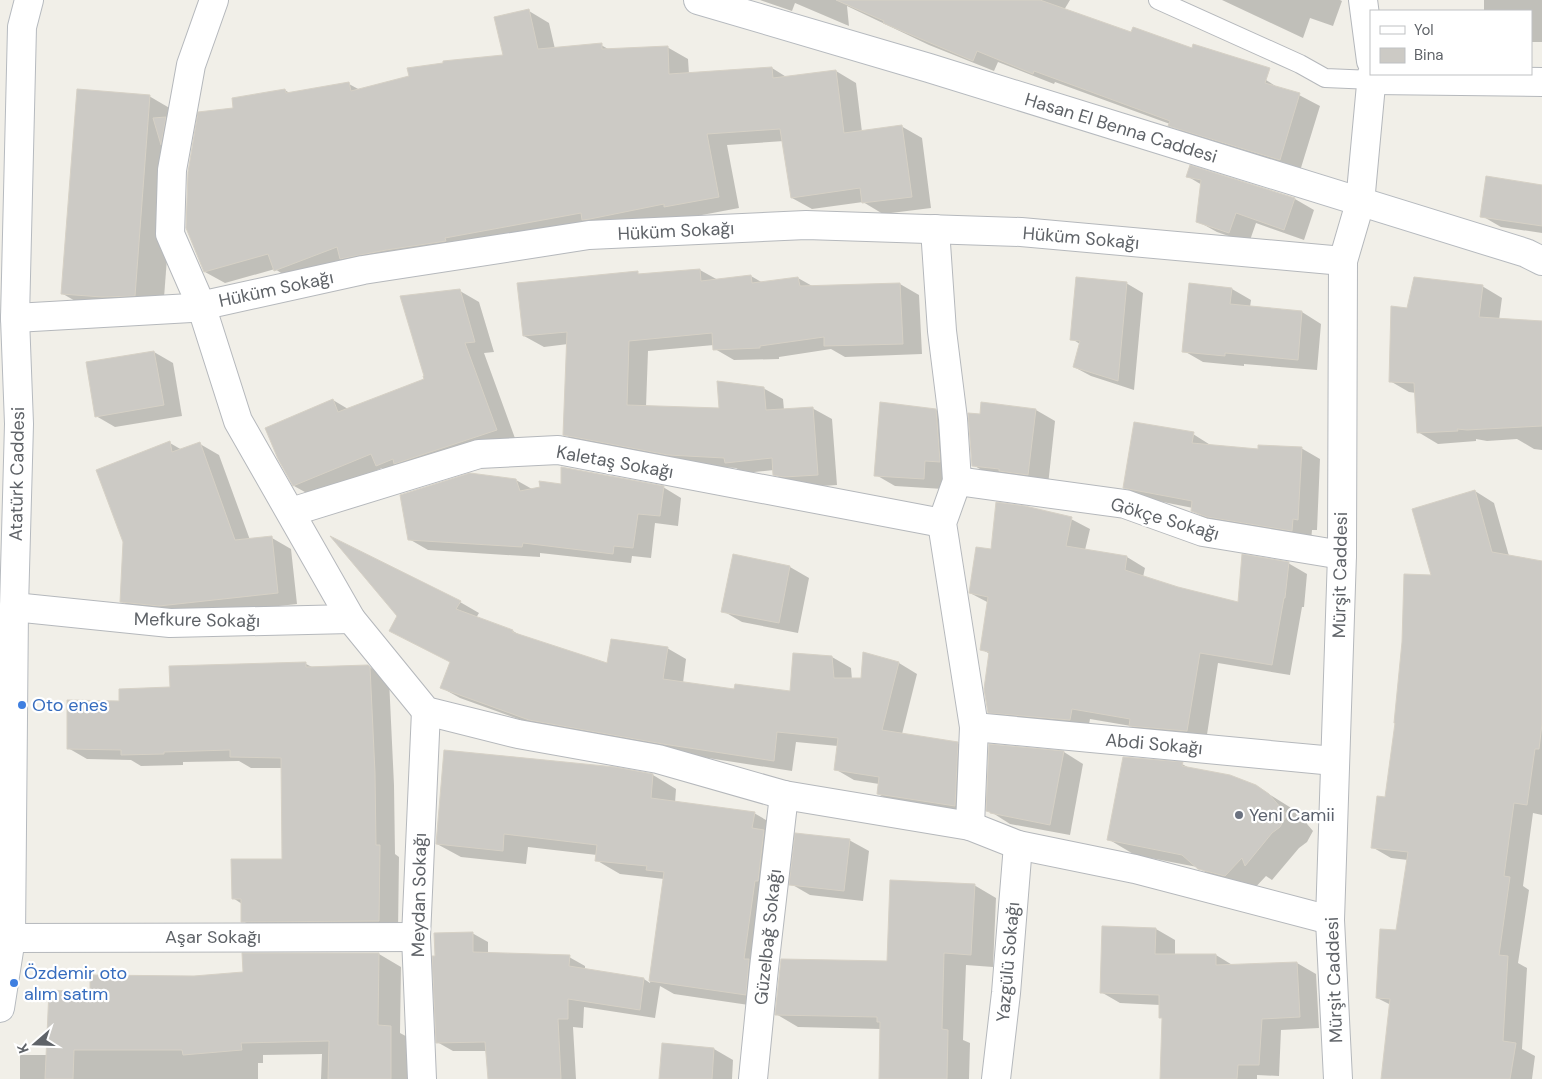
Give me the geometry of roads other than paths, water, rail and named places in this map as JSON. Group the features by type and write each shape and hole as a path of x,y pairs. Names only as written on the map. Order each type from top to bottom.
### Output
{"street":[{"name":"Atatürk Caddesi","path":"0,1008 11,938 14,607 19,424 15,318 22,27 30,0"},
{"path":"214,0 191,65 172,170 170,234 201,305 238,421 351,619 426,711 518,734 658,759 784,795 970,826 1018,844 1135,870 1330,920"},
{"name":"Hasan El Benna Caddesi","path":"698,0 948,74 1526,253 1542,260"},
{"name":"Mürşit Caddesi","path":"1363,0 1370,55"},
{"name":"Mürşit Caddesi","path":"1338,1079 1330,920 1342,554 1343,260 1360,203 1372,75"},
{"path":"1434,75 1542,82"},
{"name":"Hüküm Sokağı","path":"15,318 191,308 363,270 589,235 806,225 1022,232 1343,260"},
{"path":"934,229 957,481 942,523 974,727 970,826"},
{"name":"Kaletaş Sokağı","path":"291,512 479,454 558,450 942,523"},
{"name":"Gökçe Sokağı","path":"957,481 1125,504 1203,532 1342,554"},
{"name":"Mefkure Sokağı","path":"14,607 170,623 351,619"},
{"name":"Meydan Sokağı","path":"422,1079 416,937 426,711"},
{"name":"Abdi Sokağı","path":"974,727 1334,761"},
{"name":"Güzelbağ Sokağı","path":"754,1079 764,968 784,795"},
{"name":"Yazgülü Sokağı","path":"996,1079 1006,993 1018,844"},
{"name":"Aşar Sokağı","path":"11,938 416,937"}],"lane":[{"path":"1158,0 1300,64 1324,78 1370,71"}],"place":[{"name":"Oto enes","path":"22,705"},
{"name":"Yeni Camii","path":"1239,815"},
{"name":"Özdemir oto alım satım","path":"14,983"}]}
